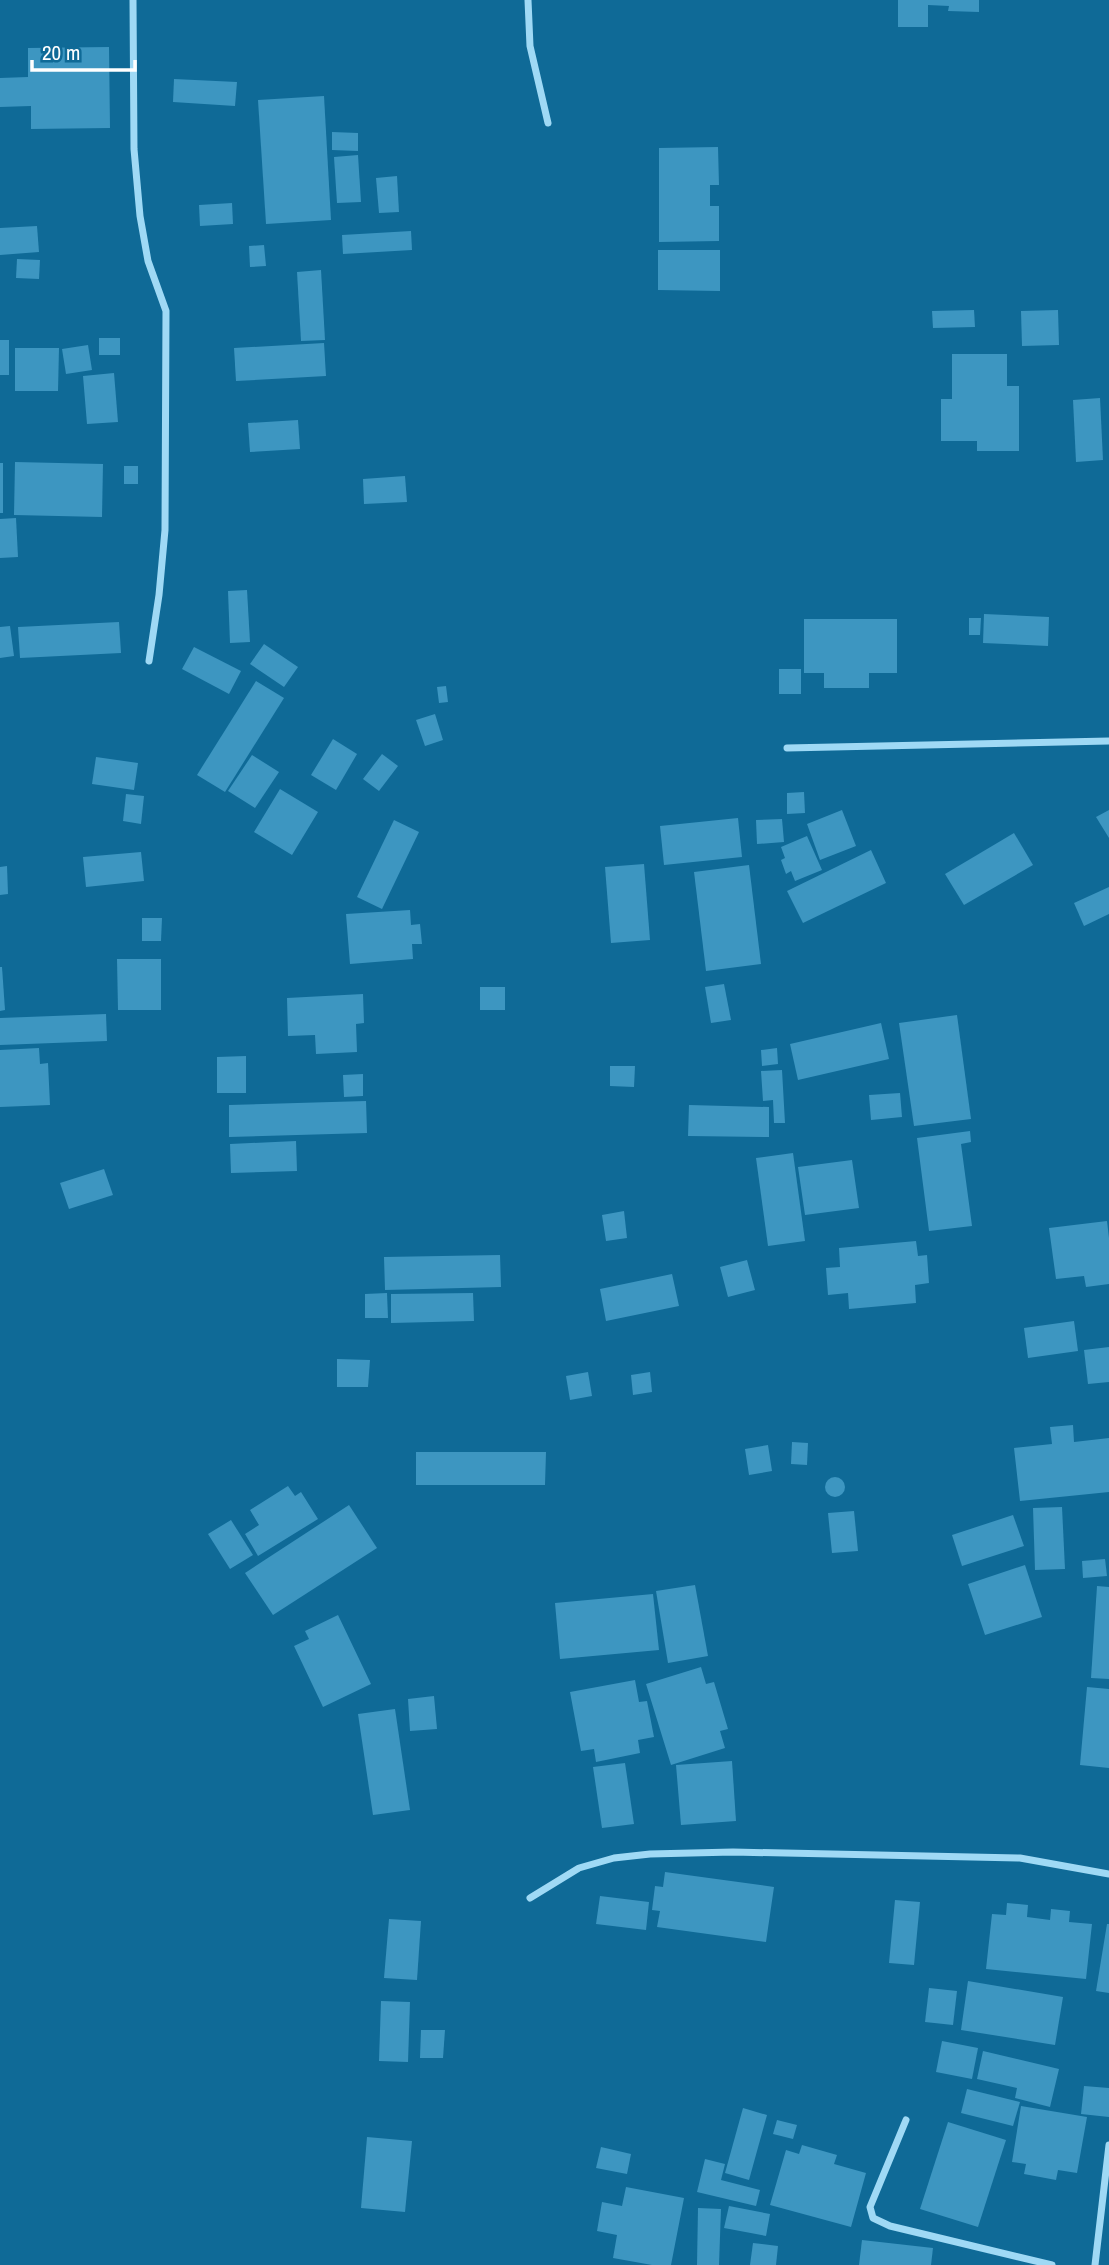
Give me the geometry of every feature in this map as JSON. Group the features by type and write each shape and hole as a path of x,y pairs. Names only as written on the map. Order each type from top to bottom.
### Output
{"street":[{"path":"133,0 134,149 140,216 148,261 166,311 165,530 149,662"},
{"path":"528,0 530,46 548,123"},
{"path":"788,748 1109,741"},
{"path":"530,1898 579,1868 614,1858 649,1854 733,1852 1020,1858 1109,1874"},
{"path":"906,2120 870,2207 873,2218 890,2226 1052,2265"},
{"path":"1095,2265 1109,2145"}],"building":[{"path":"898,0 979,0 979,12 948,11 949,6 928,5 928,27 898,27"},
{"path":"109,47 110,128 31,129 31,106 0,107 0,78 28,77 28,48"},
{"path":"174,79 237,82 235,106 173,102"},
{"path":"324,96 331,220 266,224 258,100"},
{"path":"332,132 358,133 358,151 332,150"},
{"path":"718,147 719,185 710,185 710,206 719,206 719,241 659,242 659,148"},
{"path":"358,155 361,202 337,203 334,157"},
{"path":"397,176 399,212 379,213 376,178"},
{"path":"232,203 233,224 200,226 199,205"},
{"path":"37,226 39,252 0,255 0,228"},
{"path":"411,231 412,250 343,254 342,235"},
{"path":"264,245 266,266 250,267 249,246"},
{"path":"658,250 720,250 720,291 658,290"},
{"path":"17,259 40,260 39,279 16,278"},
{"path":"321,270 325,340 301,341 297,272"},
{"path":"974,310 975,327 933,328 932,311"},
{"path":"1058,310 1059,345 1022,346 1021,311"},
{"path":"99,338 120,338 120,355 99,355"},
{"path":"0,340 9,340 9,375 0,375"},
{"path":"324,343 326,376 236,381 234,348"},
{"path":"88,345 92,370 66,374 62,349"},
{"path":"15,348 59,348 58,391 15,391"},
{"path":"952,354 1007,354 1007,386 1019,386 1019,451 977,451 977,441 941,441 941,399 952,399"},
{"path":"114,373 118,422 87,424 83,376"},
{"path":"1100,398 1103,460 1076,462 1073,400"},
{"path":"298,420 300,449 250,452 248,423"},
{"path":"15,462 103,464 102,517 14,515"},
{"path":"0,463 3,463 3,513 0,513"},
{"path":"124,466 138,466 138,484 124,484"},
{"path":"405,476 407,502 364,504 363,479"},
{"path":"16,518 18,557 0,558 0,519"},
{"path":"247,590 250,642 230,643 228,591"},
{"path":"984,614 1049,617 1048,646 983,643"},
{"path":"969,618 981,618 980,635 969,635"},
{"path":"804,619 897,619 897,673 869,673 869,688 824,688 824,673 804,673"},
{"path":"119,622 121,653 20,658 18,627"},
{"path":"10,626 14,656 0,658 0,627"},
{"path":"264,644 298,667 284,687 250,664"},
{"path":"194,647 241,671 229,694 182,669"},
{"path":"779,669 801,669 801,694 779,694"},
{"path":"256,681 284,698 225,792 197,775"},
{"path":"446,686 448,702 439,703 437,687"},
{"path":"435,714 443,740 425,746 416,720"},
{"path":"333,739 357,754 336,790 311,775"},
{"path":"382,754 398,766 379,791 363,779"},
{"path":"252,755 279,772 255,808 228,791"},
{"path":"96,757 138,763 134,790 92,784"},
{"path":"280,789 318,812 292,855 254,832"},
{"path":"804,792 805,813 787,814 787,793"},
{"path":"126,794 144,796 141,824 123,821"},
{"path":"842,810 856,846 820,860 807,824"},
{"path":"1109,810 1109,838 1096,817"},
{"path":"738,818 742,857 664,865 660,826"},
{"path":"782,819 784,842 757,844 756,820"},
{"path":"394,820 419,832 382,909 357,897"},
{"path":"1014,833 1033,865 964,905 945,874"},
{"path":"807,836 822,870 795,881 791,871 786,874 781,860 785,858 781,847"},
{"path":"871,850 886,883 803,923 787,891"},
{"path":"141,852 144,881 86,887 83,857"},
{"path":"644,864 650,940 611,943 605,867"},
{"path":"749,865 761,964 706,971 694,872"},
{"path":"7,866 8,894 0,895 0,867"},
{"path":"1109,887 1109,914 1084,926 1074,903"},
{"path":"410,910 411,925 420,924 422,944 412,944 413,959 350,964 346,914"},
{"path":"142,918 162,918 161,941 142,941"},
{"path":"117,959 161,959 161,1010 118,1010"},
{"path":"0,967 5,1010 0,1011"},
{"path":"724,984 731,1020 711,1023 705,987"},
{"path":"480,987 505,987 505,1010 480,1010"},
{"path":"363,994 364,1023 356,1024 357,1052 316,1054 315,1035 288,1036 287,998"},
{"path":"106,1014 107,1041 0,1045 0,1018"},
{"path":"957,1015 971,1119 914,1126 899,1023"},
{"path":"881,1023 889,1059 798,1080 790,1044"},
{"path":"39,1048 40,1064 48,1063 50,1105 0,1107 0,1050"},
{"path":"777,1048 778,1064 762,1066 761,1050"},
{"path":"246,1056 246,1093 217,1093 217,1057"},
{"path":"610,1066 635,1066 634,1087 610,1086"},
{"path":"782,1070 785,1123 774,1123 773,1100 763,1101 761,1071"},
{"path":"363,1074 363,1096 344,1097 343,1075"},
{"path":"900,1093 902,1117 871,1120 869,1095"},
{"path":"366,1101 367,1133 229,1137 229,1105"},
{"path":"689,1105 769,1107 769,1137 688,1136"},
{"path":"970,1131 971,1142 961,1144 972,1226 929,1231 917,1138"},
{"path":"296,1141 297,1171 231,1173 230,1144"},
{"path":"793,1153 805,1241 768,1246 756,1158"},
{"path":"852,1160 859,1208 805,1215 798,1167"},
{"path":"104,1169 113,1195 69,1209 60,1183"},
{"path":"624,1211 627,1238 606,1241 602,1215"},
{"path":"1107,1221 1109,1284 1086,1287 1084,1276 1056,1279 1049,1228"},
{"path":"916,1241 918,1256 927,1255 929,1283 915,1285 916,1303 849,1309 848,1293 828,1295 826,1268 840,1267 839,1248"},
{"path":"500,1255 501,1287 385,1290 384,1257"},
{"path":"747,1260 755,1290 728,1297 720,1267"},
{"path":"672,1274 679,1306 606,1321 600,1289"},
{"path":"387,1293 388,1318 365,1318 365,1294"},
{"path":"473,1293 474,1321 391,1323 391,1294"},
{"path":"1074,1321 1078,1351 1028,1358 1024,1328"},
{"path":"1109,1347 1109,1382 1088,1384 1084,1350"},
{"path":"337,1359 370,1360 368,1387 337,1387"},
{"path":"588,1372 592,1396 570,1400 566,1376"},
{"path":"650,1372 652,1392 633,1395 631,1375"},
{"path":"1073,1425 1074,1442 1109,1438 1109,1492 1020,1501 1014,1448 1052,1444 1050,1427"},
{"path":"792,1442 808,1443 807,1465 791,1464"},
{"path":"768,1445 772,1471 749,1475 745,1449"},
{"path":"416,1452 546,1452 545,1485 416,1485"},
{"path":"835,1477 842,1480 845,1487 842,1494 835,1497 828,1494 825,1487 828,1480"},
{"path":"288,1486 295,1496 301,1492 318,1519 258,1556 245,1534 259,1525 250,1510"},
{"path":"349,1505 377,1548 273,1615 245,1573"},
{"path":"1062,1507 1065,1569 1035,1570 1033,1508"},
{"path":"854,1511 858,1551 832,1553 828,1513"},
{"path":"1013,1515 1024,1546 962,1566 952,1535"},
{"path":"231,1520 253,1555 230,1569 208,1534"},
{"path":"1105,1559 1107,1576 1083,1578 1082,1561"},
{"path":"1025,1565 1042,1617 985,1635 968,1584"},
{"path":"695,1585 708,1656 668,1663 656,1591"},
{"path":"1097,1586 1109,1587 1109,1679 1091,1678"},
{"path":"653,1594 659,1650 560,1659 555,1603"},
{"path":"338,1615 371,1684 323,1707 294,1646 309,1639 305,1631"},
{"path":"701,1667 706,1684 714,1682 728,1729 720,1731 725,1748 671,1765 646,1684"},
{"path":"635,1680 639,1702 647,1701 654,1737 638,1740 640,1753 596,1762 594,1749 581,1751 570,1692"},
{"path":"1087,1687 1109,1689 1109,1768 1080,1765"},
{"path":"434,1696 437,1729 410,1731 408,1699"},
{"path":"395,1709 410,1810 373,1815 358,1714"},
{"path":"732,1761 736,1821 681,1825 676,1765"},
{"path":"625,1763 634,1824 602,1828 593,1767"},
{"path":"665,1872 774,1887 766,1942 657,1927 660,1911 652,1910 655,1886 663,1887"},
{"path":"600,1896 649,1902 646,1930 596,1924"},
{"path":"895,1900 920,1902 914,1965 889,1963"},
{"path":"1007,1903 1028,1905 1027,1917 1050,1920 1051,1909 1070,1911 1069,1922 1092,1924 1086,1979 986,1969 992,1914 1006,1915"},
{"path":"389,1919 421,1921 417,1980 384,1978"},
{"path":"1109,1924 1109,1993 1096,1991"},
{"path":"968,1981 1063,1997 1055,2045 961,2030"},
{"path":"929,1988 957,1991 953,2025 925,2022"},
{"path":"381,2001 410,2002 408,2062 379,2061"},
{"path":"421,2030 445,2030 443,2058 420,2058"},
{"path":"942,2041 978,2048 972,2079 936,2072"},
{"path":"983,2051 1059,2069 1050,2107 1015,2098 1017,2088 977,2079"},
{"path":"1084,2086 1109,2088 1109,2117 1081,2114"},
{"path":"967,2089 1020,2102 1013,2126 961,2113"},
{"path":"1021,2106 1087,2117 1077,2173 1058,2170 1056,2180 1024,2174 1026,2164 1012,2162"},
{"path":"743,2108 767,2115 749,2180 725,2173"},
{"path":"777,2120 797,2125 793,2139 773,2134"},
{"path":"948,2122 1006,2140 978,2227 920,2209"},
{"path":"367,2137 412,2141 405,2212 361,2208"},
{"path":"802,2145 837,2155 834,2164 866,2173 851,2227 770,2205 786,2150 799,2154"},
{"path":"601,2147 631,2154 627,2174 596,2168"},
{"path":"705,2159 725,2164 721,2180 760,2190 756,2206 697,2192"},
{"path":"626,2187 684,2198 671,2265 652,2265 613,2258 617,2235 597,2231 602,2202 622,2206"},
{"path":"729,2206 770,2214 766,2236 724,2228"},
{"path":"698,2208 721,2209 719,2265 697,2265"},
{"path":"862,2240 933,2248 931,2265 859,2265"},
{"path":"753,2243 778,2246 776,2265 750,2265"}]}
